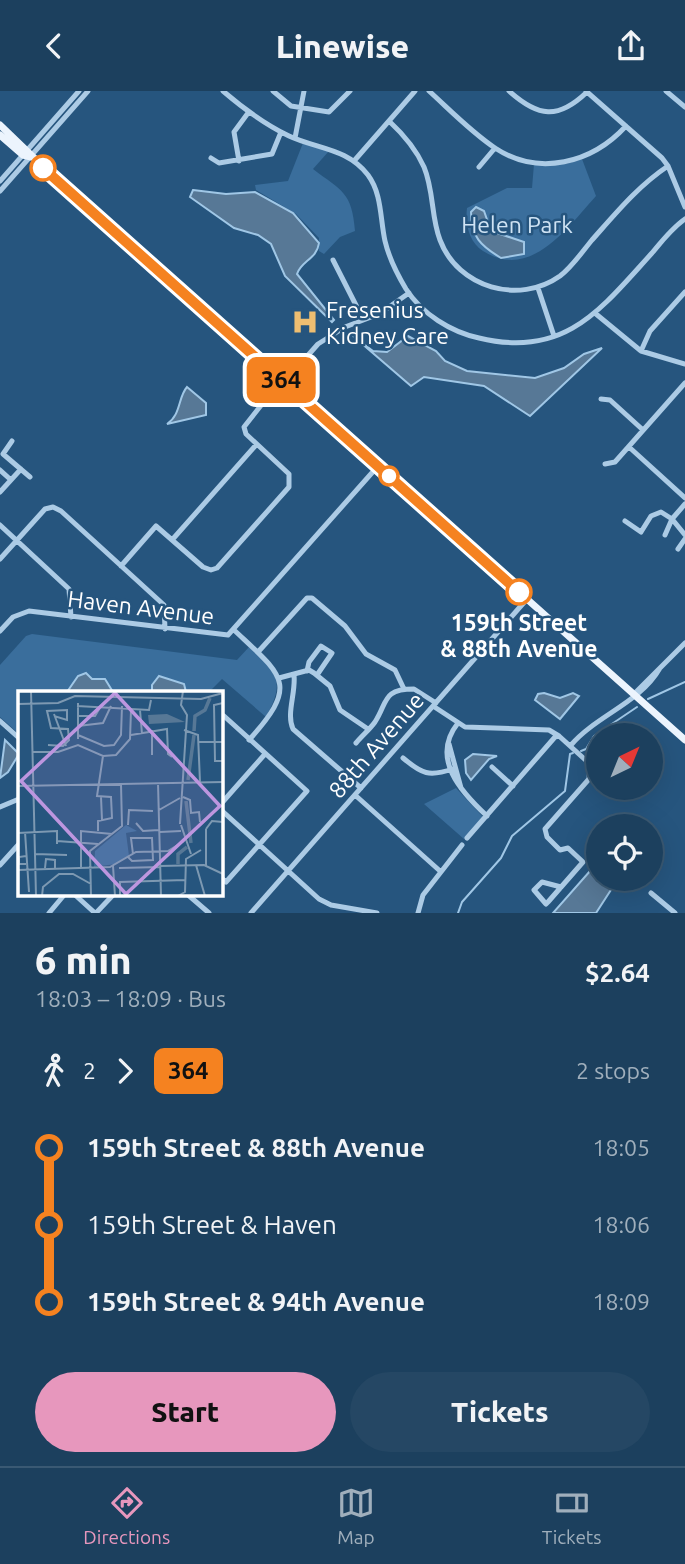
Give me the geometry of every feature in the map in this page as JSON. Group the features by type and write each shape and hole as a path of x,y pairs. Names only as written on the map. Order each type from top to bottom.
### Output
{"main road":[{"path":"0,125 27,154 685,740"},
{"path":"0,135 27,154"}],"street":[{"path":"0,191 79,91"},
{"path":"0,181 88,91"},
{"path":"223,91 248,113 281,132 338,152 354,161 377,192 390,257 409,293 435,319 466,335 509,344 554,336 578,327 596,314 685,219"},
{"path":"273,91 291,106 329,112 350,91"},
{"path":"295,138 304,91"},
{"path":"354,161 415,91"},
{"path":"429,91 495,148 512,157 531,161 569,161 597,152 626,125"},
{"path":"509,91 528,108 553,112 575,104 587,91 668,166 685,207"},
{"path":"666,91 685,107"},
{"path":"239,161 233,132 248,113"},
{"path":"388,121 413,147 423,165 430,184 436,226 449,258 464,274 480,283 516,291 538,288 567,269 636,190 668,166"},
{"path":"211,158 219,163 272,154 281,132"},
{"path":"480,167 495,148"},
{"path":"333,260 363,319"},
{"path":"538,288 554,336"},
{"path":"641,351 650,331 685,292"},
{"path":"121,566 156,526 203,567 211,570 217,568 289,487 291,481 289,474 246,435 244,427 304,359 332,335 379,314 409,293"},
{"path":"596,314 641,351 685,364"},
{"path":"606,464 615,462 685,383"},
{"path":"601,398 610,400 643,430"},
{"path":"12,441 1,456 30,477"},
{"path":"172,540 256,445"},
{"path":"629,447 685,498"},
{"name":"Haven Avenue","path":"0,631 23,611 228,635 378,466"},
{"path":"0,492 21,469"},
{"path":"0,470 11,480"},
{"path":"665,535 672,519 685,504"},
{"path":"0,559 45,509 52,507 61,511 164,605 165,629"},
{"path":"625,521 638,532 656,513 672,519 685,537 678,549"},
{"path":"0,525 69,589 71,617"},
{"path":"258,652 307,598 312,598 345,626 366,654 395,670 404,689"},
{"name":"88th Avenue","path":"251,913 527,599"},
{"path":"234,630 272,665 279,678 281,696 277,707 249,740"},
{"path":"571,745 586,727 609,717 634,695 685,643"},
{"path":"307,671 309,662 321,646 332,653 317,675"},
{"path":"279,678 307,671 317,675 330,686 340,710 368,729"},
{"path":"294,675 295,697 289,721 293,730 361,788"},
{"path":"356,743 376,722 385,698 404,689 414,689 465,727 486,730 550,730 559,736 590,764 589,779 545,829 545,834 560,850 568,848 583,862 561,887 546,904 534,890 542,882 561,887"},
{"path":"222,718 307,791 226,882 222,879"},
{"path":"0,721 18,737"},
{"path":"458,723 448,740 446,750 456,785 487,816"},
{"path":"467,838 555,737 559,736"},
{"path":"222,805 265,754"},
{"path":"403,758 421,773 432,776 453,769"},
{"path":"492,767 513,786"},
{"path":"355,795 440,871"},
{"path":"0,807 18,799"},
{"path":"222,809 319,899 331,905 377,913"},
{"path":"0,865 18,845"},
{"path":"418,913 423,895 462,845"},
{"path":"651,893 675,913"},
{"path":"49,913 64,895"},
{"path":"75,895 96,913 113,895"},
{"path":"188,895 209,913"},
{"path":"660,913 667,906"}],"green space":[{"path":"303,143 329,151 313,169 344,194 354,218 355,231 340,237 324,254 319,251 319,238 296,214 256,190 255,185 288,181"},
{"name":"Helen Park","path":"582,159 596,196 547,247 517,260 500,259 474,243 467,226 467,208 507,188 532,188 534,164 566,164"},
{"path":"32,634 237,660 249,647 272,671 276,678 276,694 266,717 222,679 210,691 18,691 18,733 0,717 0,665 26,636"},
{"path":"456,788 483,817 464,839 424,804"}],"shaded area":[{"path":"193,190 226,194 255,192 293,213 319,243 315,253 297,274 334,320 332,322 285,276 271,244 258,235 234,228 190,197"},
{"path":"476,207 484,211 491,231 524,242 524,254 501,258 483,245 475,234 471,221 471,212"},
{"path":"353,336 373,351 387,352 408,336 436,351 445,361 467,371 535,378 564,368 584,354 602,348 530,416 484,386 424,377 411,386"},
{"path":"187,387 206,403 206,415 167,424 175,416"},
{"path":"86,673 92,679 105,679 112,691 68,691 78,676"},
{"path":"159,676 184,684 186,691 152,691 152,685"},
{"path":"573,693 579,696 560,719 535,700 538,694 560,698"},
{"path":"5,740 18,756 8,772 0,778"},
{"path":"473,754 497,756 489,759 471,780 466,773 465,760"},
{"path":"586,876 586,891 610,891 596,913 553,913"}],"waterway":[{"path":"648,699 685,682"},
{"path":"581,751 586,749 594,736 637,707"},
{"path":"458,913 462,902 501,858 512,836 565,791 570,754 573,753"}],"bus line":[{"name":"364","path":"43,168 519,592"}],"place":[{"name":"Fresenius Kidney Care","path":"305,322"},
{"name":"159th Street & 88th Avenue","path":"519,592"}]}
